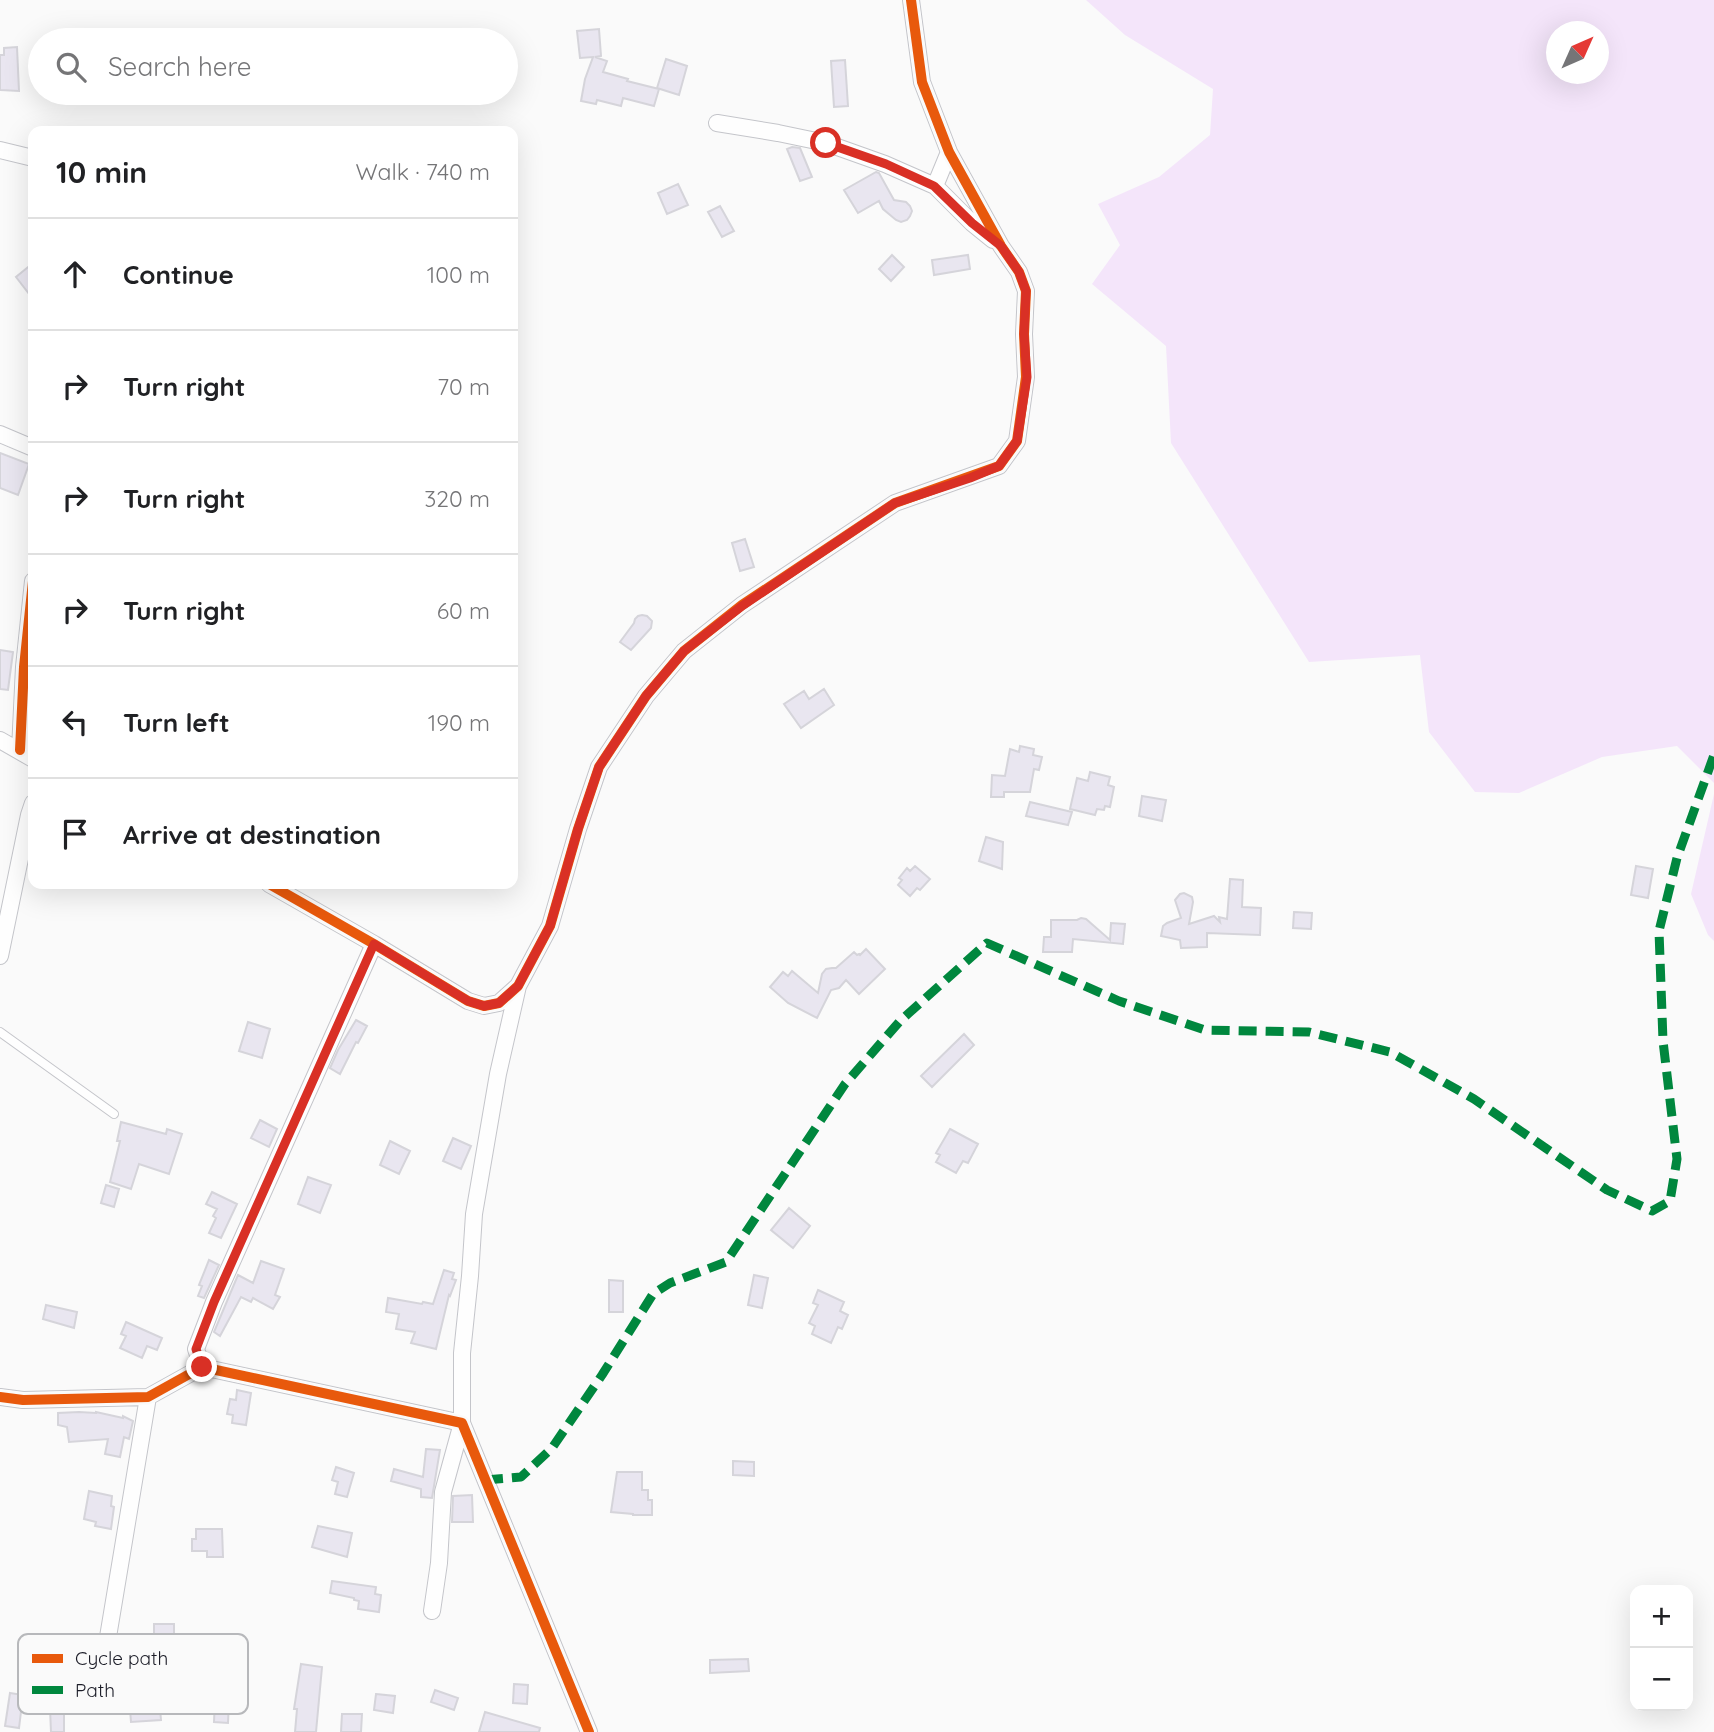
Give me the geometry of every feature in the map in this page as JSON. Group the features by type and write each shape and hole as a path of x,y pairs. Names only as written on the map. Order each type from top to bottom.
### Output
{"street":[{"path":"432,1611 439,1563 443,1492 461,1423 462,1353 474,1214 498,1074 518,986 550,926 599,767 646,696 684,651 742,606 895,503 999,466 1017,441 1027,377 1024,334 1026,291 1019,272 1001,246 949,152 922,82 911,0"},
{"path":"717,123 826,143 886,164 934,186 972,223 1001,246"},
{"path":"0,150 28,157"},
{"path":"934,186 949,152"},
{"path":"0,434 28,446"},
{"path":"27,755 24,667 28,629"},
{"path":"0,740 27,755"},
{"path":"0,956 28,820"},
{"path":"278,889 468,1001 484,1006 499,1003 518,986"},
{"path":"202,1367 196,1349 214,1302 374,944"},
{"path":"0,1397 23,1400 148,1397 202,1367 461,1423"},
{"path":"108,1634 148,1397"},
{"path":"461,1423 589,1732"}],"lane":[{"path":"0,1032 114,1114"}],"shaded area":[{"path":"1086,0 1714,0 1714,783 1677,746 1602,757 1519,793 1475,792 1429,732 1420,655 1309,662 1171,443 1166,346 1092,284 1120,245 1098,204 1159,177 1210,135 1213,89 1125,35"},
{"path":"1714,794 1714,941 1708,935 1691,894"}],"building":[{"path":"599,29 601,56 595,57 607,61 603,72 659,89 654,106 623,98 621,106 597,100 596,104 581,101 593,57 580,58 577,31"},
{"path":"17,47 19,91 0,90 0,55 4,55 4,48"},
{"path":"666,59 687,66 679,95 657,88"},
{"path":"845,60 848,106 834,107 831,61"},
{"path":"800,148 812,177 800,181 787,149"},
{"path":"876,172 894,200 906,202 910,206 912,211 907,220 896,220 883,209 879,201 858,213 844,190"},
{"path":"678,184 688,205 667,214 658,193"},
{"path":"720,206 734,231 722,237 708,212"},
{"path":"892,255 904,267 891,281 879,269"},
{"path":"968,255 970,269 934,275 932,260"},
{"path":"28,267 28,293 16,277"},
{"path":"0,453 28,464 18,495 0,488"},
{"path":"745,539 754,567 740,571 732,543"},
{"path":"642,615 652,621 651,628 631,650 620,642 635,619"},
{"path":"0,650 13,652 8,690 0,689"},
{"path":"824,689 834,705 801,728 784,704 804,691 809,699"},
{"path":"1020,746 1034,749 1033,755 1042,757 1039,770 1034,769 1030,792 1004,792 1004,797 991,797 992,775 1005,776 1010,749 1019,752"},
{"path":"1090,772 1110,777 1108,785 1114,787 1110,807 1097,809 1095,815 1070,809 1077,778 1088,781"},
{"path":"1142,796 1166,800 1162,821 1139,816"},
{"path":"1030,802 1072,812 1068,825 1026,816"},
{"path":"986,837 1003,842 1002,869 979,861"},
{"path":"915,866 930,879 910,896 898,885 902,880 899,878 907,868 910,871"},
{"path":"1636,866 1653,869 1648,898 1631,895"},
{"path":"1230,879 1243,880 1242,907 1261,908 1260,935 1207,933 1207,947 1181,948 1180,940 1161,936 1163,926 1181,918 1175,900 1180,894 1192,897 1189,924 1214,916 1220,922 1219,917 1227,919"},
{"path":"1294,912 1312,913 1311,929 1293,928"},
{"path":"1086,919 1110,940 1111,923 1125,924 1123,944 1073,939 1072,952 1043,952 1044,937 1051,937 1051,920"},
{"path":"866,949 885,969 859,994 846,980 839,988 831,990 817,1018 788,1003 770,987 783,972 788,976 792,971 818,993 822,974 826,969 836,968 854,952 860,955"},
{"path":"356,1020 367,1026 340,1074 330,1068"},
{"path":"248,1022 270,1029 262,1058 239,1051"},
{"path":"964,1034 974,1045 932,1087 921,1076"},
{"path":"260,1120 277,1129 269,1147 251,1138"},
{"path":"121,1122 166,1134 167,1129 182,1134 169,1174 139,1164 131,1189 110,1182 120,1141 117,1141"},
{"path":"950,1129 978,1144 968,1163 963,1161 956,1173 936,1162 940,1155 936,1153"},
{"path":"453,1138 471,1146 461,1169 443,1161"},
{"path":"390,1141 410,1151 399,1174 380,1165"},
{"path":"308,1177 331,1185 320,1213 298,1204"},
{"path":"106,1185 119,1189 114,1207 101,1203"},
{"path":"212,1192 237,1204 221,1238 209,1233 217,1209 206,1204"},
{"path":"789,1208 810,1226 793,1248 771,1230"},
{"path":"209,1260 219,1265 204,1298 198,1296 202,1286 199,1285"},
{"path":"261,1261 284,1269 275,1295 280,1297 273,1309 253,1298 251,1302 241,1297 220,1336 214,1332 238,1275 253,1283"},
{"path":"444,1270 454,1273 452,1279 456,1280 449,1295 436,1349 411,1343 415,1332 396,1329 399,1314 386,1312 388,1298 433,1304"},
{"path":"754,1275 768,1278 762,1308 748,1305"},
{"path":"609,1280 623,1281 623,1312 609,1312"},
{"path":"818,1290 844,1302 840,1311 848,1315 842,1329 838,1327 831,1343 812,1334 815,1326 809,1323 818,1305 813,1303"},
{"path":"46,1305 77,1312 74,1328 43,1319"},
{"path":"126,1322 162,1338 157,1350 147,1346 142,1358 120,1348 126,1336 121,1334"},
{"path":"237,1390 251,1393 246,1425 232,1423 233,1415 227,1414 230,1399 236,1400"},
{"path":"58,1413 123,1416 133,1421 129,1439 124,1437 120,1457 105,1454 108,1439 69,1442 67,1427 58,1425"},
{"path":"426,1449 440,1450 432,1498 421,1497 421,1489 391,1481 394,1469 423,1477"},
{"path":"733,1461 754,1462 754,1476 733,1475"},
{"path":"336,1467 354,1473 347,1497 335,1494 338,1482 332,1480"},
{"path":"617,1472 642,1472 642,1490 648,1490 648,1500 652,1500 652,1515 611,1512"},
{"path":"89,1491 112,1496 111,1506 114,1507 111,1529 95,1526 96,1522 84,1519"},
{"path":"472,1495 473,1522 452,1522 453,1496"},
{"path":"318,1526 352,1533 347,1557 312,1547"},
{"path":"196,1529 222,1529 223,1557 207,1557 207,1551 192,1551 192,1539 196,1539"},
{"path":"332,1581 376,1587 375,1594 381,1595 379,1612 358,1609 359,1601 354,1598 330,1593"},
{"path":"154,1624 174,1624 174,1634 154,1634"},
{"path":"748,1659 749,1671 710,1673 710,1660"},
{"path":"301,1664 322,1667 316,1732 295,1732 297,1709 294,1709"},
{"path":"514,1684 528,1685 527,1704 513,1703"},
{"path":"435,1690 458,1698 454,1710 431,1702"},
{"path":"10,1693 18,1694 18,1714 21,1714 19,1728 5,1726"},
{"path":"376,1694 395,1696 393,1713 374,1710"},
{"path":"485,1712 540,1728 539,1732 479,1732"},
{"path":"50,1714 64,1714 64,1732 51,1732"},
{"path":"130,1714 160,1714 161,1720 131,1722"},
{"path":"214,1714 228,1714 228,1723 214,1722"},
{"path":"342,1714 362,1714 361,1732 341,1732"}],"marked path":[{"path":"485,1480 521,1477 552,1448 653,1294 670,1283 726,1262 845,1084 900,1021 987,943 1119,1001 1205,1030 1309,1032 1390,1052 1474,1099 1607,1190 1652,1211 1670,1201 1677,1159 1663,1041 1659,931 1677,858 1714,755"}],"cycle path":[{"path":"278,889 468,1001 484,1006 499,1003 518,986 550,926 599,767 646,696 684,651 742,605 895,503 999,466 1017,441 1026,377 1026,291 1019,272 1001,246 949,152 922,82 911,0"},
{"path":"20,750 28,629"},
{"path":"0,1397 23,1400 148,1397 202,1367 462,1423 589,1732"}],"route":[{"path":"202,1367 196,1349 214,1302 374,944 468,1001 484,1006 499,1003 518,986 550,926 599,767 646,696 684,651 742,606 895,503 999,466 1017,441 1027,377 1024,334 1026,291 1019,272 1001,246 972,223 934,186 886,164 826,143"}]}
